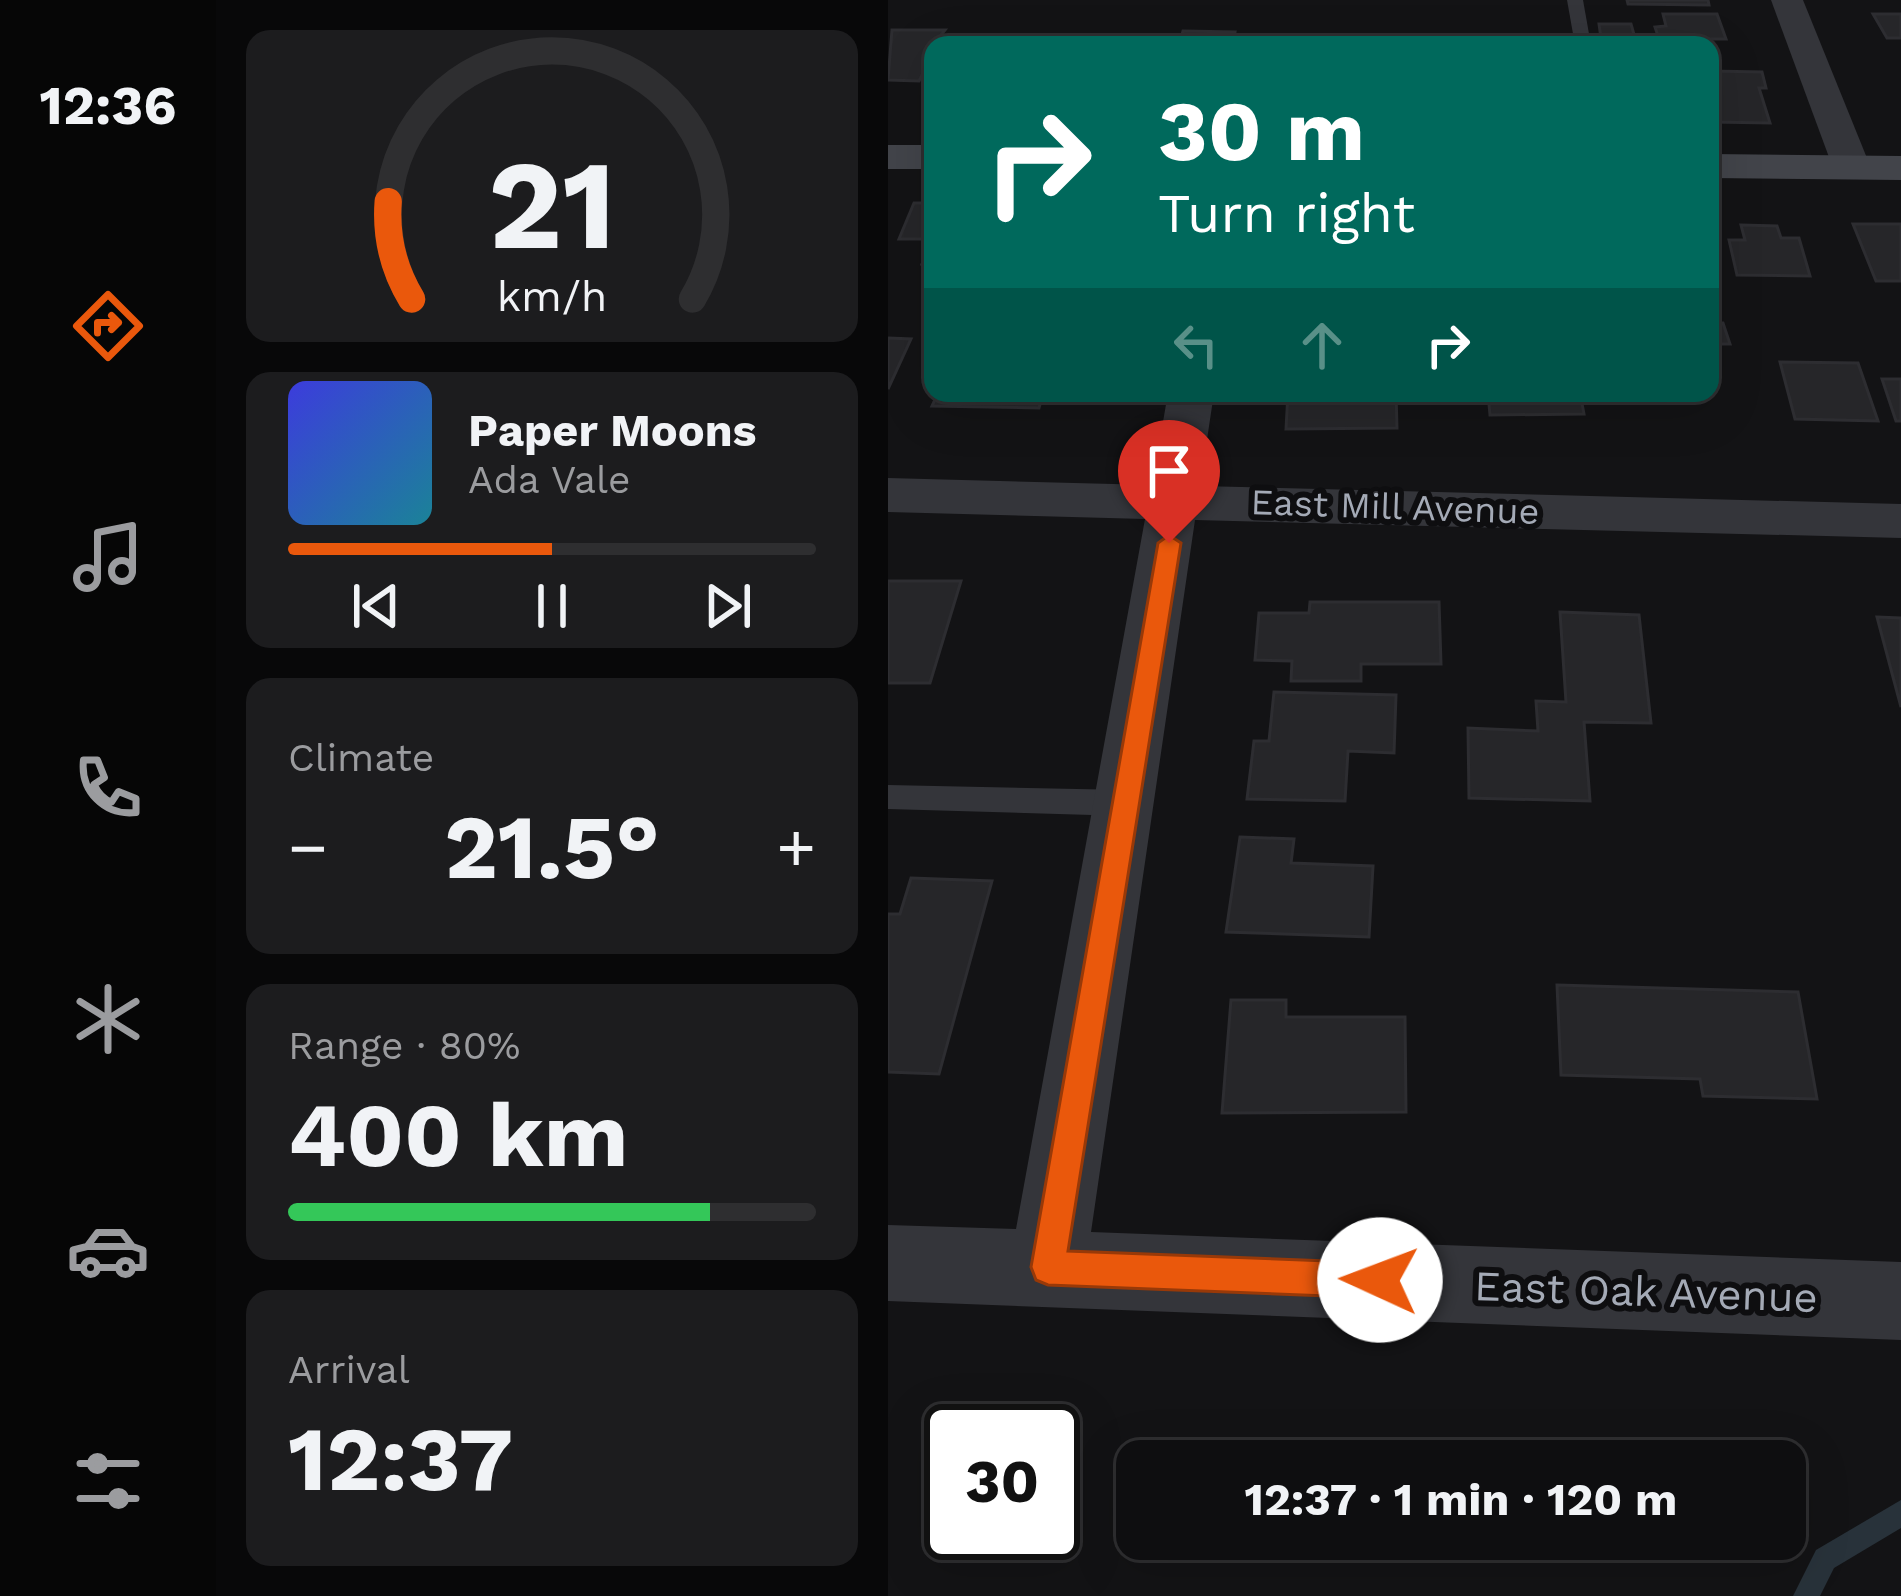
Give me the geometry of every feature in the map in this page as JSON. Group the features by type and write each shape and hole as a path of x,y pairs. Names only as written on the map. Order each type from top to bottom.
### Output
{"street":[{"path":"1787,0 1852,168"},
{"path":"888,157 924,158"},
{"path":"1719,166 1901,168"},
{"path":"1048,1267 1190,402"},
{"name":"East Mill Avenue","path":"888,495 1901,521"},
{"name":"East Oak Avenue","path":"888,1263 1901,1301"}],"lane":[{"path":"1575,0 1581,36"},
{"path":"888,797 1126,802"}],"building":[{"path":"1627,0 1708,0 1709,5 1628,4"},
{"path":"1663,14 1717,14 1726,39 1658,36 1655,27 1666,26"},
{"path":"1873,14 1901,14 1901,38 1887,38"},
{"path":"1599,24 1631,24 1634,36 1601,36"},
{"path":"892,30 945,30 940,36 924,36 924,73 919,81 888,80"},
{"path":"1183,31 1235,32 1234,36 1182,36"},
{"path":"1719,71 1762,72 1766,88 1759,88 1770,123 1719,122"},
{"path":"914,203 924,203 924,239 899,239"},
{"path":"1853,224 1901,224 1901,281 1876,281"},
{"path":"1741,225 1777,226 1781,238 1799,238 1810,276 1737,275 1729,240 1745,240"},
{"path":"1719,323 1723,323 1730,344 1719,344"},
{"path":"888,338 911,339 888,389"},
{"path":"1780,362 1858,363 1878,421 1795,419"},
{"path":"1882,379 1901,379 1901,421 1896,421"},
{"path":"934,402 1041,402 1039,408 932,406"},
{"path":"1288,402 1396,402 1397,428 1286,429"},
{"path":"1489,402 1582,402 1584,414 1490,415"},
{"path":"888,581 961,581 930,683 888,683"},
{"path":"1310,602 1439,602 1441,664 1361,664 1361,681 1291,681 1292,661 1255,660 1259,613 1309,613"},
{"path":"1560,612 1639,615 1651,723 1584,722 1590,801 1469,798 1468,728 1538,731 1536,701 1566,702"},
{"path":"1877,617 1901,618 1901,707"},
{"path":"1274,692 1396,695 1394,753 1348,751 1345,801 1247,799 1254,741 1269,741"},
{"path":"1240,837 1294,839 1291,863 1373,866 1369,937 1226,932"},
{"path":"911,878 992,881 939,1074 888,1072 888,914 900,914"},
{"path":"1557,985 1798,992 1817,1099 1703,1096 1700,1079 1561,1075"},
{"path":"1231,1000 1286,1000 1286,1017 1405,1017 1406,1112 1222,1113"}],"waterway":[{"path":"1806,1596 1825,1559 1901,1513"}],"route":[{"path":"1169,543 1048,1267 1380,1280"}]}
